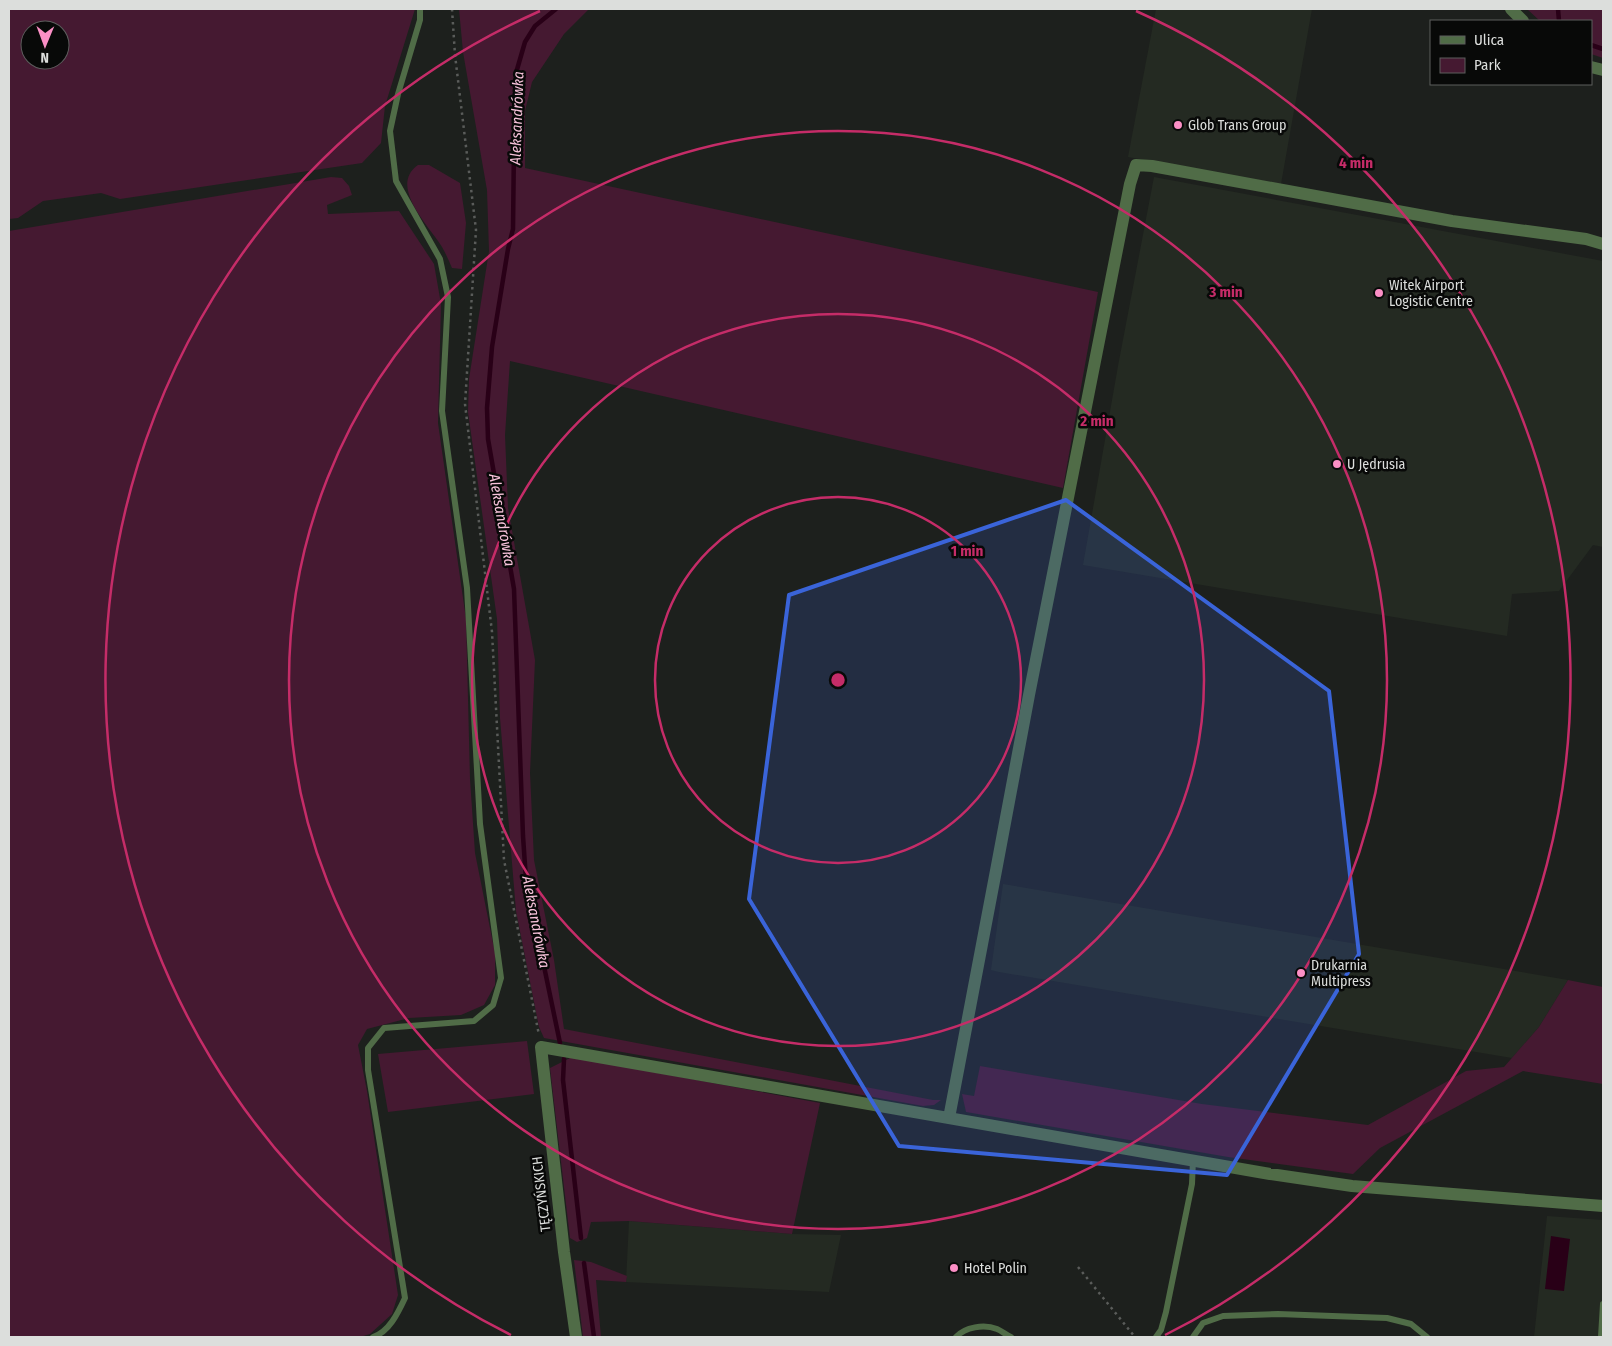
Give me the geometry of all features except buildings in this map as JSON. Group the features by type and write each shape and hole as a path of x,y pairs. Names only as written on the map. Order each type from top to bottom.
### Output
{"street":[{"path":"1511,9 1523,20"},
{"path":"948,1118 982,954 1000,848 1087,400 1130,184 1136,165 1152,166 1452,221 1586,239 1603,244"},
{"path":"541,1047 1352,1186 1603,1206"},
{"name":"TĘCZYŃSKICH","path":"541,1047 564,1252 576,1337"}],"lane":[{"path":"373,1337 380,1335 394,1318 405,1298 368,1070 368,1048 384,1028 474,1021 493,1005 501,978 480,824 467,588 442,411 448,297 440,259 396,181 390,131 398,94 420,20 420,9"},
{"path":"1156,1337 1161,1330 1166,1312 1192,1184 1193,1160"},
{"path":"1603,1304 1600,1337 1603,1337"},
{"path":"1193,1337 1203,1324 1223,1316 1278,1314 1386,1318 1411,1324 1427,1337"},
{"path":"956,1337 961,1332 975,1327 996,1329 1011,1337"}],"path":[{"path":"452,9 455,55 476,230 465,404 492,632 504,860 541,1047"},
{"path":"1078,1267 1135,1337"}],"highlighted area":[{"path":"1066,500 1329,691 1359,954 1227,1175 899,1146 749,899 789,595"}],"shaded area":[{"path":"1156,9 1312,9 1281,184 1128,157"},
{"path":"1154,177 1603,261 1603,547 1593,545 1559,591 1512,594 1507,636 1083,565"},
{"path":"1003,884 1568,980 1539,1027 1512,1058 999,972 991,970"},
{"path":"1547,1216 1603,1220 1603,1337 1534,1337"},
{"path":"629,1221 792,1234 841,1235 829,1292 626,1282"},
{"path":"1551,1236 1570,1239 1564,1291 1545,1289"}],"green space":[{"path":"9,9 415,9 385,106 381,143 362,163 120,199 101,193 43,201 18,218 9,219"},
{"path":"459,9 589,9 564,34 532,82 525,111 525,168 1098,292 1063,488 510,361 505,435 508,508 535,660 530,773 534,860 554,960 564,1029 941,1100 934,1105 923,1106 544,1038 539,1027 516,911 500,718 497,619 468,412 469,379 489,251 487,190 463,52"},
{"path":"1527,9 1603,9 1603,58 1592,54 1592,20 1539,20"},
{"path":"418,165 429,165 460,183 466,223 462,269 452,268 442,247 414,206 409,195 407,184 410,174"},
{"path":"331,177 342,178 349,186 352,195 327,205 328,214 399,211 434,264 441,304 438,423 466,619 470,779 475,853 495,953 495,985 484,1005 461,1015 409,1018 367,1029 358,1045 367,1091 398,1295 392,1314 370,1334 360,1337 9,1337 9,231"},
{"path":"1568,980 1603,987 1603,1084 1523,1071 1380,1148 1353,1174 1228,1157 966,1112 962,1094 974,1096 980,1066 1202,1104 1368,1125 1466,1071 1504,1067 1539,1027"},
{"path":"527,1041 534,1094 388,1112 378,1054"},
{"path":"572,1057 820,1103 792,1234 629,1221 591,1222 587,1238 577,1242 570,1238 550,1068"},
{"path":"574,1260 591,1262 627,1276 626,1282 596,1280 601,1337 583,1337"}],"waterway":[{"name":"Aleksandrówka","path":"556,9 535,26 525,42 516,73 513,229 492,347 487,408 488,439 514,589 526,880 560,1043"},
{"path":"1558,9 1559,20"},
{"path":"1592,45 1603,49"},
{"name":"Aleksandrówka","path":"564,1059 563,1080 581,1238"},
{"name":"Aleksandrówka","path":"584,1263 594,1337"}],"place":[{"name":"Glob Trans Group","path":"1178,125"},
{"name":"Witek Airport Logistic Centre","path":"1379,293"},
{"name":"U Jędrusia","path":"1337,464"},
{"name":"Drukarnia Multipress","path":"1301,973"},
{"name":"Hotel Polin","path":"954,1268"}]}
